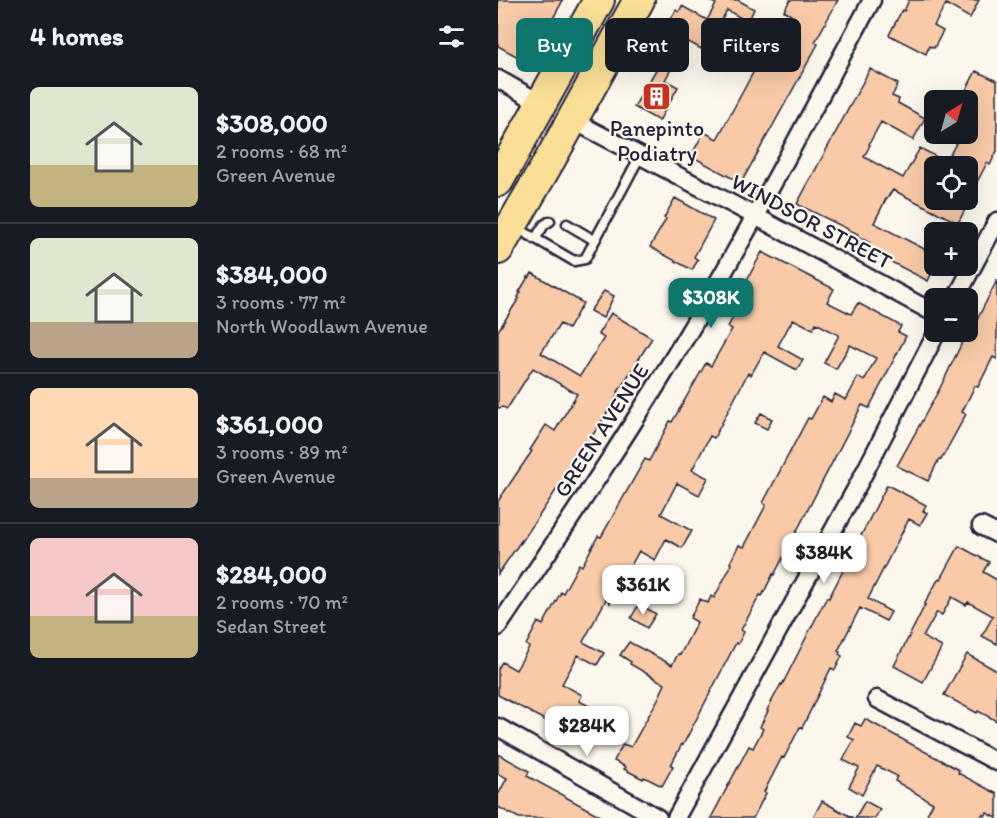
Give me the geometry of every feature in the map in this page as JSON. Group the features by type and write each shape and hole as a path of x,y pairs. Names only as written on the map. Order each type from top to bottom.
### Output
{"highway":[{"path":"515,238 539,180 639,0"},
{"path":"586,18 594,2"},
{"path":"498,181 559,72"},
{"path":"572,120 564,114 561,104 563,93 574,72"},
{"path":"539,180 532,162 552,126 553,118 542,104"}],"street":[{"name":"GREEN AVENUE","path":"498,627 630,428 684,340 755,216 872,0"},
{"path":"498,79 542,104"},
{"name":"WINDSOR STREET","path":"572,120 924,308"},
{"path":"961,288 997,221"},
{"path":"676,818 859,483 933,342"},
{"path":"981,526 997,534"},
{"path":"877,699 997,762"},
{"path":"498,727 658,818"}],"lane":[{"path":"515,238 574,261 585,259 640,156"},
{"path":"515,238 550,221"},
{"path":"567,224 594,240"}],"building":[{"path":"498,0 563,0 553,18 516,18 516,56 498,46"},
{"path":"708,0 738,0 754,9 750,18 741,18 727,10 723,18 708,18 716,4"},
{"path":"790,0 838,0 815,42 818,44 741,183 691,156 704,132 717,139 753,72 801,72 801,18 790,18 791,15 784,11"},
{"path":"909,0 979,0 970,18 946,4 934,26 943,31 934,48 929,46 926,54 889,35"},
{"path":"682,6 703,18 701,18 701,49 689,42 689,18 672,18 676,10 679,12"},
{"path":"870,69 898,84 892,96 899,99 898,103 924,117 924,120 913,140 881,122 864,157 903,178 920,148 935,156 924,156 924,206 893,190 874,223 924,249 924,276 930,276 928,281 866,249 870,243 857,236 858,234 797,204"},
{"path":"976,71 997,81 997,151 990,165 987,163 978,180 978,156 949,156 956,144 978,144 978,90 966,90"},
{"path":"655,72 670,72 665,80 678,87 659,121 634,107"},
{"path":"675,198 714,220 694,257 698,260 692,270 650,247"},
{"path":"932,210 965,210 959,222"},
{"path":"762,252 834,289 827,302 851,314 858,303 901,326 898,332 906,336 869,408 862,405 774,575 741,630 744,632 738,644 736,643 662,786 644,777 643,779 614,761 623,744 631,747 665,684 630,664 631,662 620,655 629,642 672,665 678,654 680,655 697,622 690,618 700,599 708,603 711,596 714,598 739,545 744,547 766,505 763,503 808,418 811,419 823,397 831,402 835,394 846,400 858,377 864,381 876,358 850,345 836,369 824,363 839,335 816,323 813,329 793,319 778,346 803,360 797,370 764,352 751,375 748,373 714,438 710,436 692,470 708,478 699,495 677,483 661,514 692,531 682,548 666,539 655,560 639,551 628,571 657,586 651,596 622,581 610,603 608,596 583,642 604,653 597,665 578,655 562,684 582,695 579,701 595,709 587,726 579,722 575,730 567,726 565,731 498,695 498,669 502,662 516,670 529,647 526,645 538,622 543,625 579,564 582,566 598,536 601,537 645,459 649,461 670,421 672,422 706,363 711,366 732,329 728,327 745,294 741,291"},
{"path":"532,273 583,303 568,329 560,324 541,353 580,376 604,338 598,334 611,313 652,338 604,418 498,574 498,501 532,451 530,450 546,425 555,431 577,394 533,368 507,409 498,408 498,331"},
{"path":"997,280 997,359 993,357 978,387 975,386 962,412 966,414 928,481 897,466 962,342 978,342 978,318"},
{"path":"604,291 614,296 603,318 590,311"},
{"path":"761,413 772,419 767,429 755,423"},
{"path":"887,485 926,505 923,511 927,513 920,525 909,519 868,599 891,612 886,621 860,608 838,651 842,656 835,670 831,668 802,728 800,727 784,758 782,757 753,818 711,818 749,746 753,748 763,729 760,727 767,710 827,597 829,598"},
{"path":"959,546 989,562 983,572 997,580 997,644 982,636 993,616 968,602 966,605 952,597 942,615 937,612 923,637 942,647 923,682 894,666 924,605"},
{"path":"639,604 656,614 647,628 631,618"},
{"path":"967,654 997,671 997,721 944,695"},
{"path":"865,719 959,770 958,773 997,794 997,818 987,813 981,818 925,818 933,803 895,781 897,776 877,766 862,795 849,787 859,768 843,760 854,740 848,737 855,723 861,726"},
{"path":"498,754 529,771 527,776 604,818 519,818 498,807 498,795 507,778 498,774"},
{"path":"822,801 853,818 813,818"},
{"path":"865,801 880,809 875,818 855,818"}],"place":[{"name":"Panepinto Podiatry","path":"657,96"}]}
